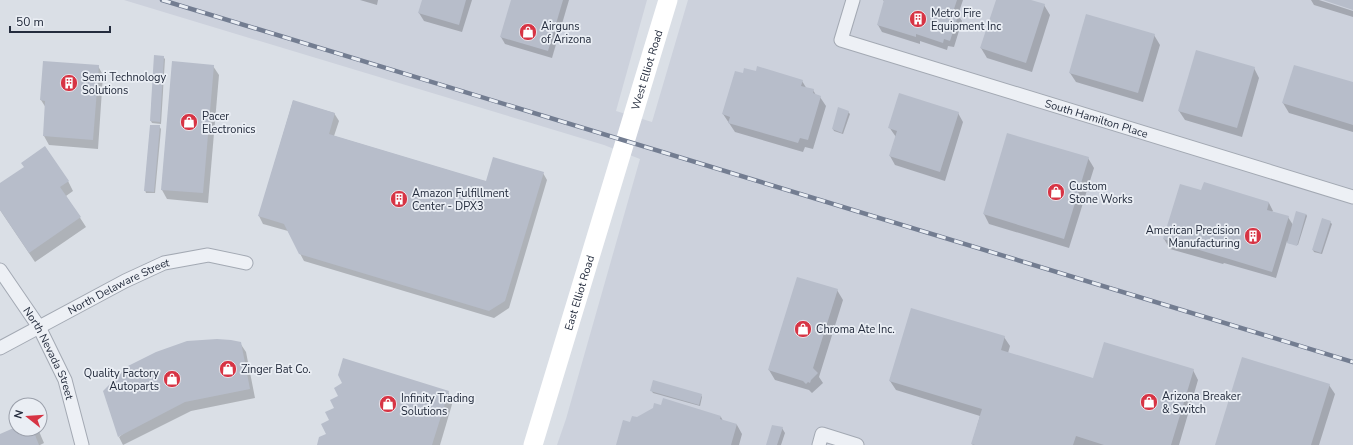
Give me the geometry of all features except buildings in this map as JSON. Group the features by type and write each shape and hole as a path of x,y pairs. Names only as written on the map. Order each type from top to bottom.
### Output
{"main road":[{"name":"West Elliot Road","path":"625,141 668,0"},
{"name":"East Elliot Road","path":"533,445 625,141"}],"street":[{"name":"South Hamilton Place","path":"853,0 840,40 1353,197"},
{"name":"North Delaware Street","path":"0,348 125,281 164,263 208,255 246,263"},
{"name":"North Nevada Street","path":"0,270 39,327 65,380 82,445"},
{"path":"820,440 857,445"}],"shaded area":[{"path":"124,0 647,0 616,111 652,122 688,0 1353,0 1353,445 557,445 566,419 640,159 604,145"}],"railway":[{"path":"162,0 1353,362"}],"place":[{"name":"Metro Fire Equipment Inc","path":"918,19"},
{"name":"Airguns of Arizona","path":"528,32"},
{"name":"Semi Technology Solutions","path":"69,83"},
{"name":"Pacer Electronics","path":"189,122"},
{"name":"Custom Stone Works","path":"1056,192"},
{"name":"Amazon Fulfillment Center - DPX3","path":"399,199"},
{"name":"American Precision Manufacturing","path":"1253,236"},
{"name":"Chroma Ate Inc.","path":"803,329"},
{"name":"Zinger Bat Co.","path":"228,369"},
{"name":"Quality Factory Autoparts","path":"172,379"},
{"name":"Arizona Breaker & Switch","path":"1149,402"},
{"name":"Infinity Trading Solutions","path":"388,404"}]}
